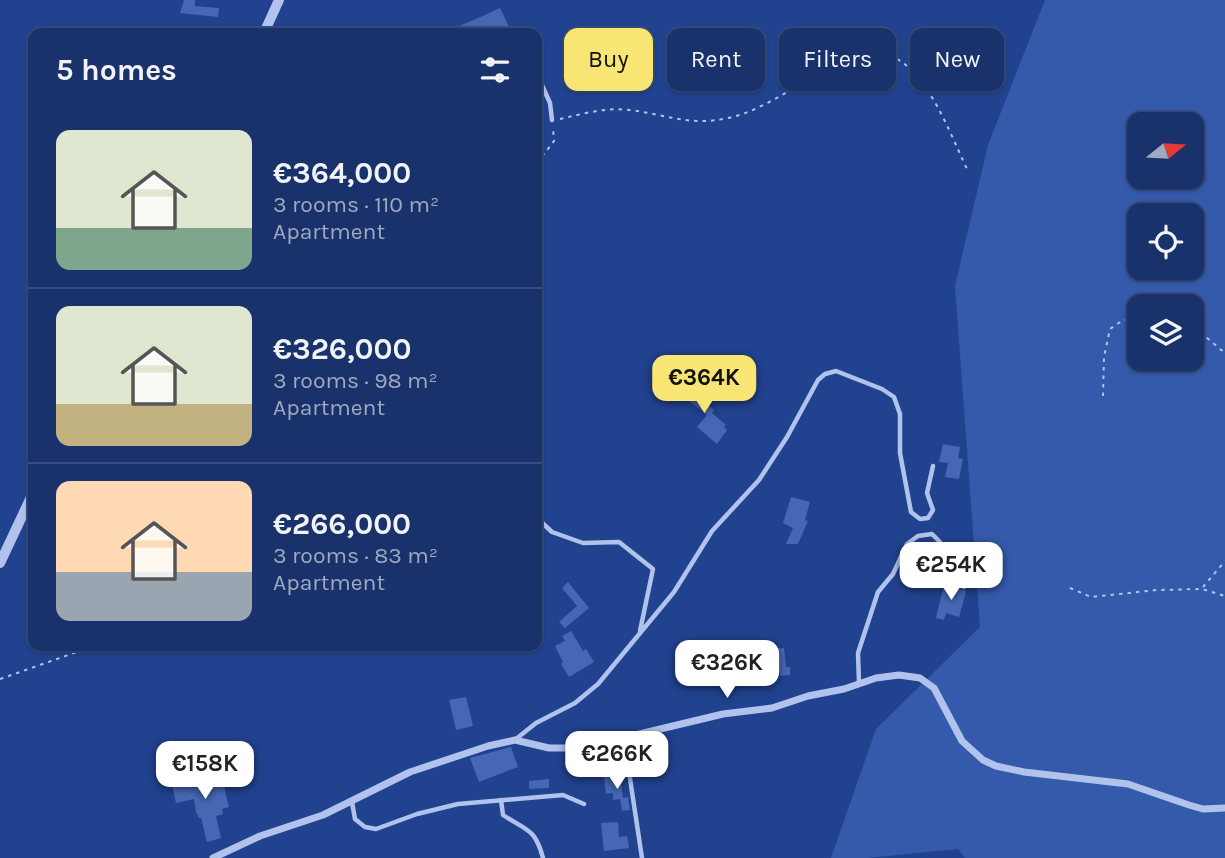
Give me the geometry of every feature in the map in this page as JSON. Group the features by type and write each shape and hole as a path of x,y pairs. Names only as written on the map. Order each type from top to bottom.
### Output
{"street":[{"path":"266,28 279,0"},
{"path":"1,557 28,503"},
{"path":"213,858 260,836 323,815 410,772 488,746 515,740 560,748 581,748 723,714 772,708 876,678 899,675 920,678 934,688 962,741 983,760 996,766 1024,772 1128,784 1203,809 1225,808"}],"lane":[{"path":"542,85 550,103 552,121"},
{"path":"515,740 536,723 575,703 598,684 674,592 712,531 759,480 787,437 818,380 825,374 836,371 882,389 894,397 900,414 900,453 911,512 920,519 928,518 933,510 927,493 933,466"},
{"path":"542,523 552,532 583,543 619,542 653,569 640,632"},
{"path":"859,684 858,653 877,592 893,574 907,544 918,536 932,534 940,542 964,587"},
{"path":"620,737 626,752 642,858"},
{"path":"352,801 355,819 365,827 376,829 417,814 458,804 563,795 584,804"},
{"path":"501,800 503,815 530,830 538,842 543,858"}],"path":[{"path":"542,157 554,141 552,121 593,112 627,109 699,123 731,117 767,103 852,55 876,51 895,55 914,71 937,108 967,169"},
{"path":"1103,396 1104,357 1110,329 1127,320"},
{"path":"1204,336 1225,353"},
{"path":"1202,589 1225,561"},
{"path":"1070,588 1091,597 1157,590 1202,589 1225,596"},
{"path":"0,679 80,651"}],"shaded area":[{"path":"1045,0 1225,0 1225,858 965,858 958,849 867,858 831,858 876,729 980,627 955,286 988,145"}],"building":[{"path":"184,0 195,0 195,6 219,8 218,17 180,13"},
{"path":"500,8 510,28 455,28"},
{"path":"681,383 714,410 712,413 726,425 724,427 727,430 717,444 697,427 707,415 684,397 682,400 673,393"},
{"path":"943,444 960,447 958,458 963,459 959,479 945,477 948,463 939,462"},
{"path":"791,497 810,502 805,520 808,521 798,544 786,544 793,528 783,523"},
{"path":"568,582 589,608 565,628 559,622 577,606 562,588"},
{"path":"944,585 966,591 959,617 946,613 944,620 936,618"},
{"path":"571,631 583,651 586,649 594,662 569,677 555,646 565,641 562,636"},
{"path":"784,648 786,667 790,667 790,675 780,676 780,672 764,674 763,669 758,670 756,649"},
{"path":"466,697 473,726 456,730 449,700"},
{"path":"511,747 518,767 479,782 470,758"},
{"path":"221,774 229,807 222,809 223,814 216,816 221,838 207,842 194,799 176,803 172,785"},
{"path":"620,775 623,798 628,797 630,810 622,811 620,799 613,800 613,793 606,794 604,777"},
{"path":"549,779 549,788 529,789 529,781"},
{"path":"618,822 619,837 627,836 629,848 604,851 601,823"}]}
